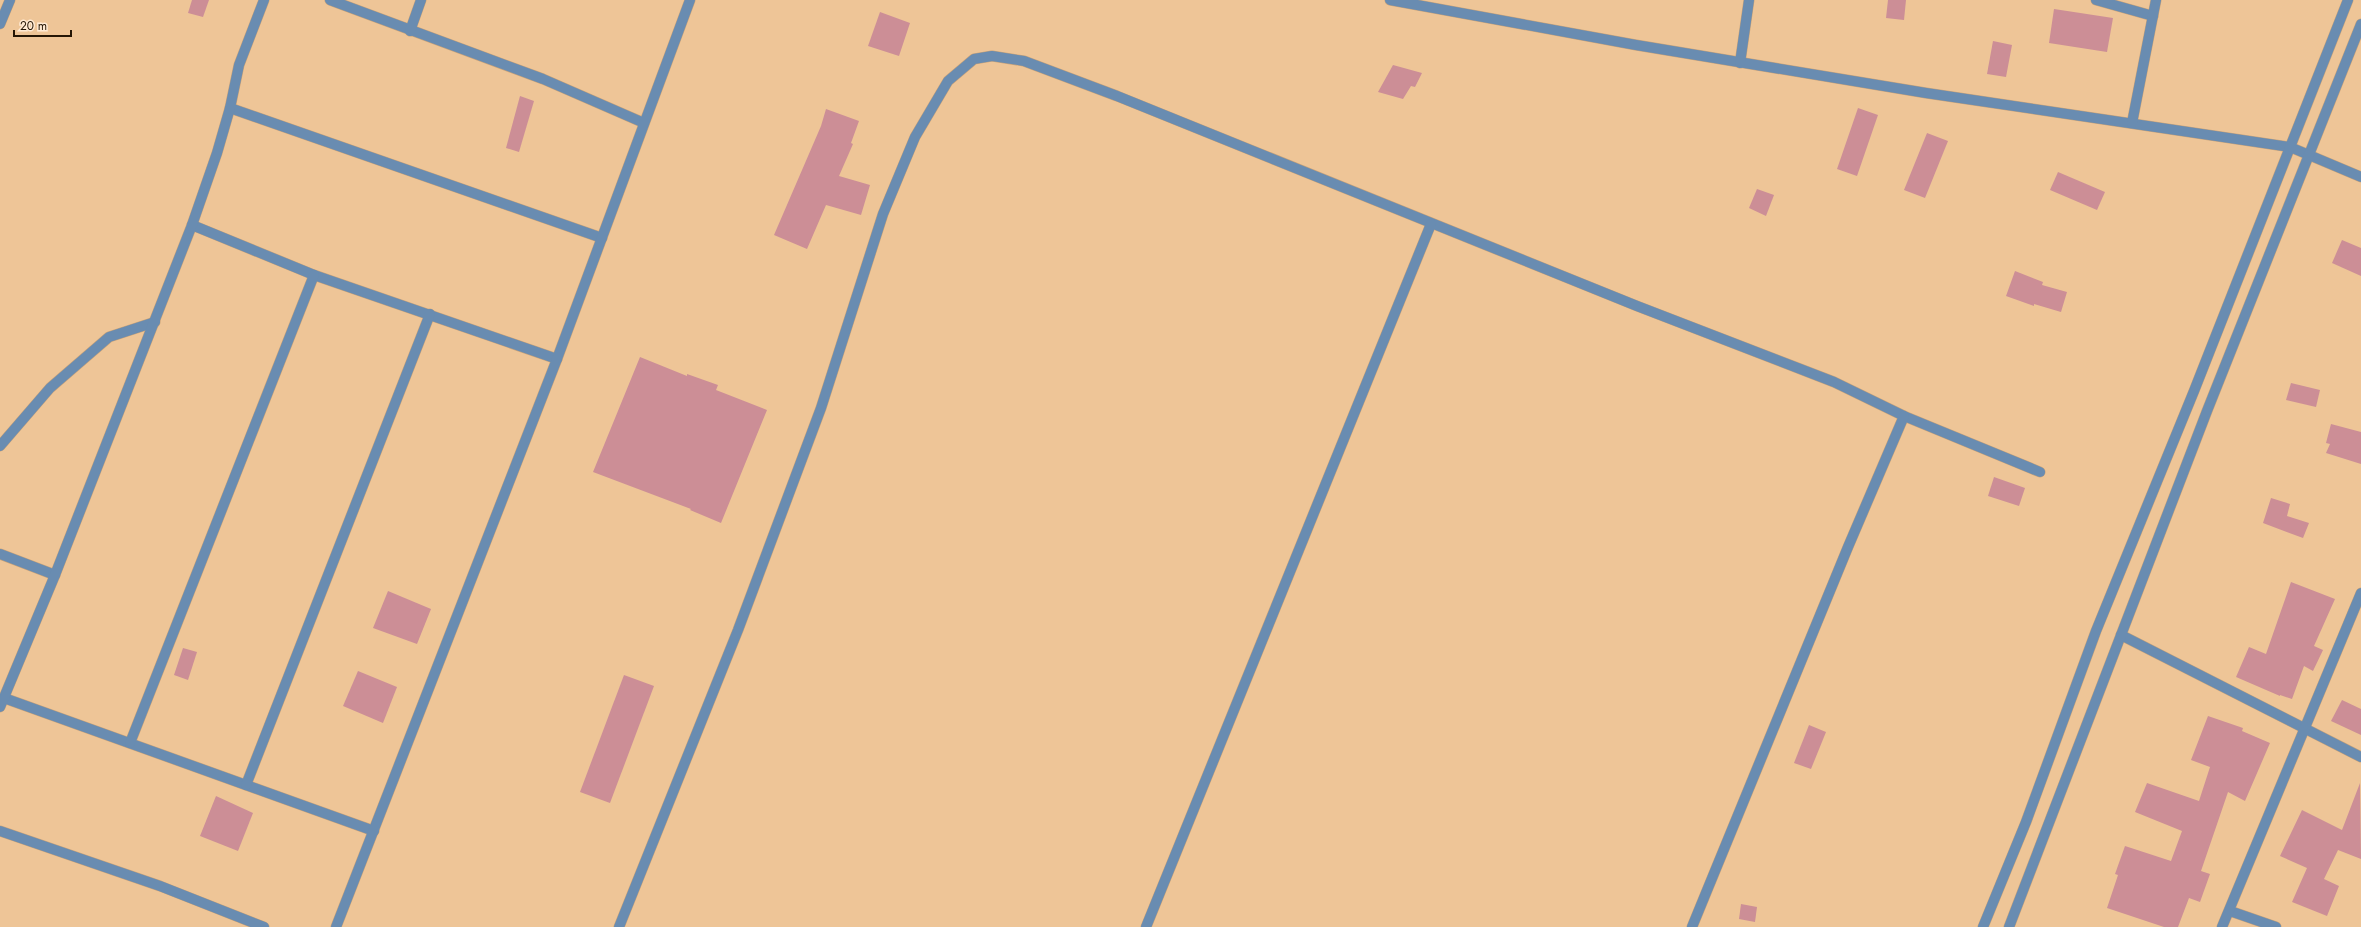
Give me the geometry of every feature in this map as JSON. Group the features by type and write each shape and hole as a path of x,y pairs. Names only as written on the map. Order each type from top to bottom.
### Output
{"street":[{"path":"0,24 10,0"},
{"path":"264,0 240,65 230,108 192,226 55,575 2,702 130,743 374,831"},
{"path":"330,0 410,31 543,79 644,123"},
{"path":"410,31 421,0"},
{"path":"336,927 557,359 690,0"},
{"path":"1390,0 1740,63 1926,93 2290,147 2361,177"},
{"path":"1740,63 1749,0"},
{"path":"2096,0 2153,16"},
{"path":"2132,123 2156,0"},
{"path":"1983,927 2026,822 2096,631 2194,392 2348,0"},
{"path":"2009,927 2207,411 2361,24"},
{"path":"619,927 738,630 821,408 883,214 915,137 948,82 974,59 992,56 1024,61 1432,224 1834,382 1904,416 2040,472"},
{"path":"230,108 602,238"},
{"path":"1146,927 1432,224"},
{"path":"192,226 314,275 557,359"},
{"path":"130,743 314,275"},
{"path":"246,785 430,314"},
{"path":"0,446 50,388 109,337 154,322"},
{"path":"1692,927 1848,547 1904,416"},
{"path":"0,554 55,575"},
{"path":"2222,927 2230,911 2361,593"},
{"path":"2120,635 2361,757"},
{"path":"0,831 160,886 264,927"},
{"path":"2230,911 2276,927"}],"building":[{"path":"192,0 209,0 203,17 188,13"},
{"path":"1888,0 1906,0 1904,20 1886,18"},
{"path":"2054,9 2113,18 2107,52 2049,43"},
{"path":"880,12 910,23 899,56 868,46"},
{"path":"1993,41 2012,45 2006,77 1987,74"},
{"path":"1393,65 1422,73 1415,87 1411,86 1403,99 1378,92"},
{"path":"520,96 534,101 519,152 506,148"},
{"path":"1858,108 1878,115 1857,176 1837,169"},
{"path":"826,109 859,121 851,143 853,144 839,176 870,185 861,215 826,205 807,249 774,235 821,126"},
{"path":"1927,133 1948,141 1925,198 1904,190"},
{"path":"2058,172 2105,192 2097,210 2050,190"},
{"path":"1757,189 1774,195 1766,216 1749,208"},
{"path":"2342,240 2361,248 2361,276 2332,263"},
{"path":"2015,271 2043,282 2042,285 2067,292 2061,312 2034,304 2034,306 2006,296"},
{"path":"640,357 687,376 687,374 718,385 716,390 767,410 721,523 690,510 691,509 593,472"},
{"path":"2291,383 2320,390 2316,407 2286,400"},
{"path":"2331,424 2361,432 2361,464 2326,453 2330,444 2326,443"},
{"path":"1994,477 2025,488 2019,506 1988,496"},
{"path":"2271,498 2290,504 2287,516 2309,523 2303,538 2263,523"},
{"path":"2291,582 2335,599 2314,646 2323,650 2313,671 2304,666 2292,699 2280,696 2236,677 2249,647 2266,654"},
{"path":"388,591 431,609 417,644 373,628"},
{"path":"183,648 197,652 188,680 174,675"},
{"path":"358,671 397,687 383,723 343,706"},
{"path":"624,675 654,686 610,803 580,792"},
{"path":"2342,700 2361,709 2361,735 2331,721"},
{"path":"2208,716 2243,728 2242,731 2270,743 2245,801 2228,792 2201,871 2210,874 2200,902 2189,898 2178,927 2164,927 2107,908 2118,875 2115,874 2125,846 2171,861 2182,831 2135,812 2147,783 2199,801 2210,767 2191,760"},
{"path":"1809,725 1826,732 1811,769 1794,763"},
{"path":"2360,783 2361,859 2338,850 2324,879 2339,886 2327,916 2292,902 2307,868 2280,856 2302,810 2342,830"},
{"path":"216,796 253,813 238,851 200,836"},
{"path":"1741,904 1757,907 1755,922 1739,919"}]}
